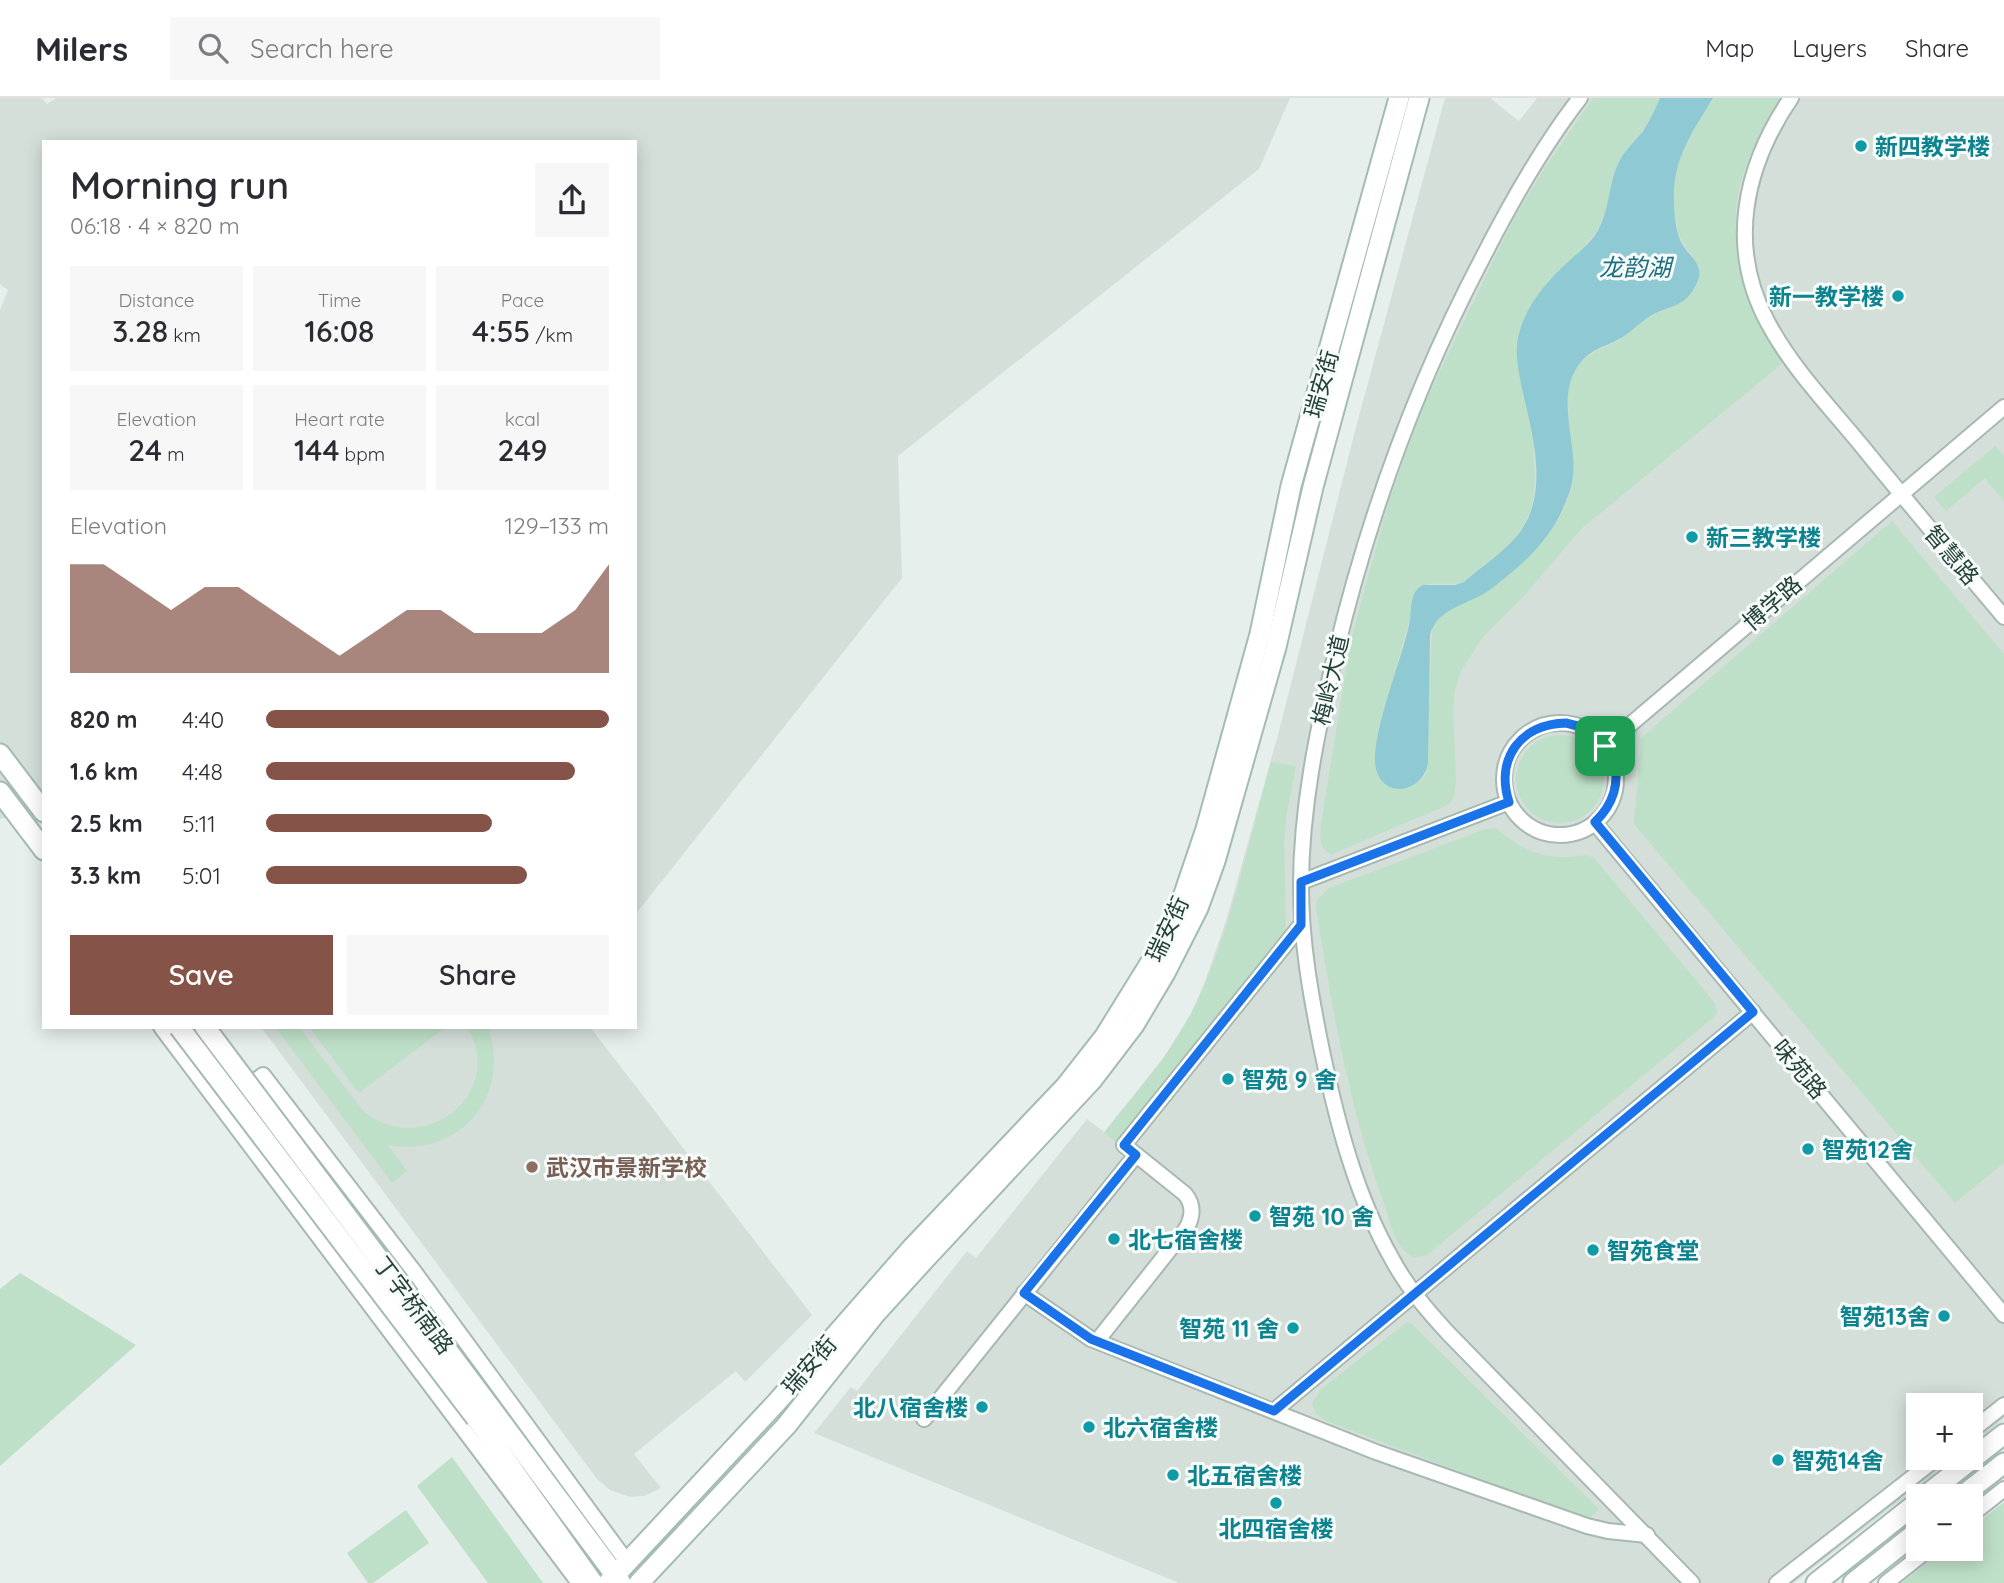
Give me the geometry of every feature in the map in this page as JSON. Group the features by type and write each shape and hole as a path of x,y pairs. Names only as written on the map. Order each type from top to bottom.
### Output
{"main road":[{"name":"瑞安街","path":"618,1576 776,1403 911,1249 1065,1087 1105,1036 1162,944 1183,898 1260,634 1292,486 1399,98"},
{"name":"瑞安街","path":"639,1583 786,1426 876,1314 926,1258 1093,1080 1134,1025 1165,973 1198,908 1215,861 1276,647 1313,486 1419,98"},
{"path":"0,754 42,809"},
{"path":"0,792 42,846"},
{"name":"丁字桥南路","path":"181,1029 483,1412 618,1576"},
{"name":"丁字桥南路","path":"206,1029 483,1412 593,1583"},
{"path":"1941,1484 2004,1434"},
{"path":"1977,1484 2004,1463"},
{"path":"1816,1583 1906,1512"},
{"path":"1853,1583 1906,1541"}],"street":[{"name":"梅岭大道","path":"1580,98 1504,215 1459,302 1424,379 1393,461 1351,592 1312,760 1301,882 1301,925 1315,1017 1342,1130 1362,1192 1384,1244 1415,1295 1488,1375 1692,1583"},
{"name":"智慧路","path":"1791,98 1766,141 1748,191 1744,224 1750,272 1768,324 1786,351 1900,494 2004,617"},
{"name":"博学路","path":"1605,746 2004,407"},
{"path":"1554,724 1588,730 1605,746 1614,762 1616,781 1612,800 1595,822 1570,834 1552,834 1526,823 1509,802 1505,779 1510,756 1523,738 1532,731 1554,724"},
{"path":"1301,882 1509,802"},
{"name":"味苑路","path":"1595,822 2004,1315"},
{"path":"1097,1341 1186,1228 1192,1216 1191,1203 1185,1194 1124,1145 1301,925"},
{"path":"1274,1411 1753,1012"},
{"path":"161,1029 579,1583"},
{"path":"221,1109 263,1075 413,1270 618,1576"},
{"path":"924,1419 1136,1155"},
{"path":"1024,1293 1097,1341 1376,1451 1587,1526 1647,1535"},
{"path":"1983,1422 2004,1405"},
{"path":"1777,1583 1922,1470"},
{"path":"1983,1506 2004,1489"},
{"path":"1886,1583 1914,1561"}],"shaded area":[{"path":"0,98 42,98 47,104 56,98 1290,98 1259,169 898,456 902,578 637,912 637,140 42,140 42,809 0,819 0,310 8,290 0,284"},
{"path":"1445,98 1490,98 1519,121 1537,98 2004,98 2004,1419 1983,1436 1983,1393 1906,1393 1906,1470 1940,1470 1922,1484 1906,1484 1906,1496 1794,1583 1179,1583 814,1433 851,1387 857,1391 967,1251 976,1258 1087,1119 1104,1132 1164,1057 1191,1013 1226,921 1279,731 1355,431"},
{"name":"武汉市景新学校","path":"262,1029 592,1029 812,1315 745,1382 736,1371 634,1454 661,1488 644,1496 630,1497 610,1490 597,1479"}],"green space":[{"path":"1593,98 1660,98 1652,118 1620,160 1603,222 1584,247 1541,291 1534,432 1534,495 1531,507 1515,538 1464,582 1429,584 1418,588 1380,728 1376,755 1420,781 1426,774 1432,627 1443,615 1486,592 1515,569 1554,526 1570,492 1573,453 1568,392 1571,379 1581,363 1650,316 1689,297 1697,284 1699,270 1678,232 1673,194 1679,161 1713,98 1782,98 1750,157 1741,182 1736,215 1739,248 1750,295 1760,320 1784,362 1580,530 1526,594 1483,637 1461,671 1455,690 1453,710 1456,779 1454,798 1448,805 1332,854 1322,846 1321,824 1351,639 1389,501 1422,408 1515,216"},
{"path":"1995,446 2004,456 2004,501 1985,478 1946,511 1934,497"},
{"path":"1892,521 2004,654 2004,1163 1955,1203 1634,824 1641,738"},
{"path":"1551,735 1569,735 1585,742 1597,754 1604,770 1604,788 1597,804 1585,816 1569,823 1551,823 1535,816 1523,804 1516,788 1516,770 1523,754 1535,742"},
{"path":"1271,762 1296,766 1284,845 1286,930 1116,1142 1104,1133 1173,1044 1205,983 1228,921"},
{"path":"1496,828 1511,840 1537,853 1556,857 1584,855 1594,858 1715,1003 1717,1012 1427,1255 1414,1258 1403,1249 1394,1235 1361,1131 1335,1020 1316,908 1317,900 1329,888 1485,829"},
{"path":"276,1029 301,1029 364,1112 388,1125 412,1128 434,1123 454,1112 468,1095 476,1074 477,1051 468,1029 488,1029 494,1052 493,1076 486,1098 474,1117 458,1132 437,1142 414,1146 388,1145 407,1171 392,1183"},
{"path":"311,1029 443,1029 359,1093"},
{"path":"20,1273 136,1345 0,1466 0,1289"},
{"path":"1407,1322 1599,1509 1588,1520 1326,1421 1316,1414 1312,1403 1321,1389"},
{"path":"452,1457 543,1583 488,1583 417,1486"},
{"path":"2004,1502 2004,1583 1901,1583 1929,1561 1983,1561 1983,1519"},
{"path":"406,1510 429,1543 373,1583 368,1583 347,1553"}],"water":[{"name":"龙韵湖","path":"1660,98 1713,98 1685,146 1674,185 1677,232 1698,266 1697,283 1681,303 1654,314 1621,338 1589,354 1573,375 1569,388 1568,417 1573,476 1564,506 1551,531 1523,562 1491,589 1447,612 1434,626 1430,635 1428,764 1424,774 1411,786 1394,788 1380,779 1375,756 1381,720 1409,625 1414,595 1423,585 1455,585 1464,582 1508,546 1529,516 1534,499 1536,464 1517,362 1520,330 1528,310 1540,292 1595,235 1604,217 1620,160 1643,131"}],"place":[{"name":"新四教学楼","path":"1861,146"},
{"name":"新一教学楼","path":"1898,296"},
{"name":"新三教学楼","path":"1692,537"},
{"name":"智苑 9 舍","path":"1228,1079"},
{"name":"智苑12舍","path":"1808,1149"},
{"name":"武汉市景新学校","path":"532,1167"},
{"name":"智苑 10 舍","path":"1255,1216"},
{"name":"北七宿舍楼","path":"1114,1239"},
{"name":"智苑食堂","path":"1593,1250"},
{"name":"智苑13舍","path":"1944,1316"},
{"name":"智苑 11 舍","path":"1293,1328"},
{"name":"北八宿舍楼","path":"982,1407"},
{"name":"北六宿舍楼","path":"1089,1427"},
{"name":"智苑14舍","path":"1778,1460"},
{"name":"北五宿舍楼","path":"1173,1475"},
{"name":"北四宿舍楼","path":"1276,1503"}],"route":[{"path":"1566,723 1577,726 1588,730 1605,746 1614,762 1615,791 1608,808 1595,822 1753,1012 1274,1411 1091,1339 1024,1293 1136,1155 1124,1145 1301,925 1301,882 1509,802 1505,779 1510,756 1523,738 1543,726 1566,723"}]}
